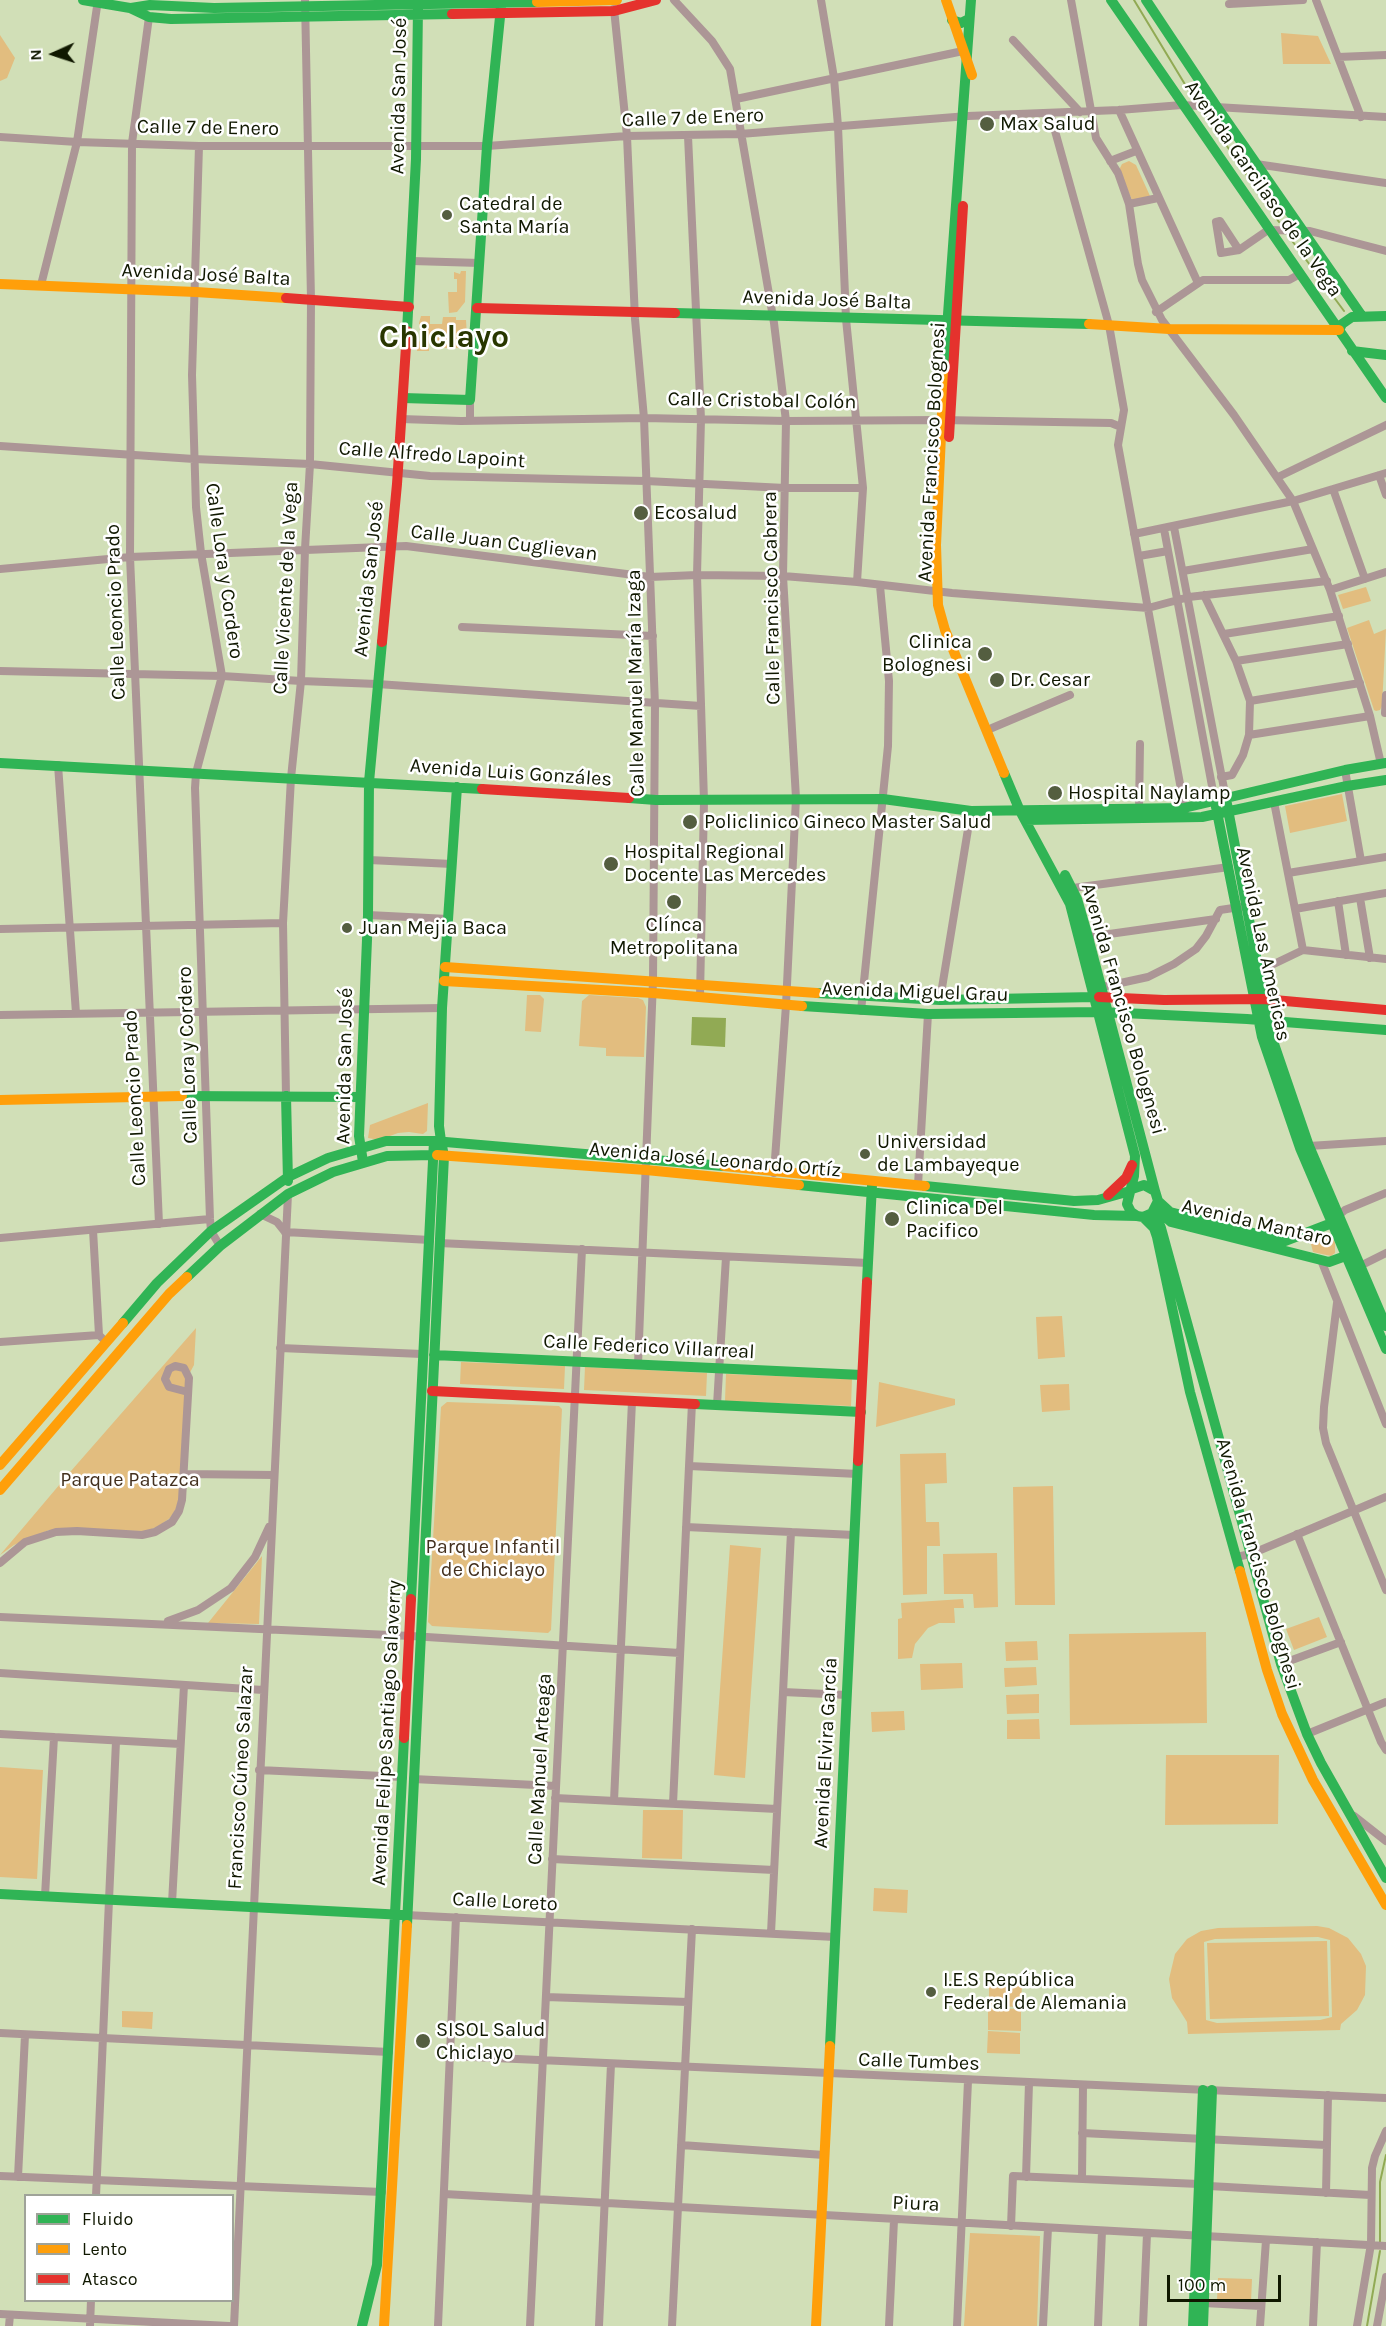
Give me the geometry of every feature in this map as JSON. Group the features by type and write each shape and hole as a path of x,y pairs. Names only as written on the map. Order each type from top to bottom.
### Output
{"main road":[{"path":"83,0 130,8 150,7 171,19 215,9 418,6 502,0 613,2"},
{"path":"403,398 470,400 487,146 502,0"},
{"path":"418,6 501,13 656,0"},
{"path":"946,0 972,75"},
{"name":"Avenida Francisco Bolognesi","path":"970,0 965,117 936,545 940,592 945,630 1027,816 1070,904 1100,994"},
{"name":"Avenida Francisco Bolognesi","path":"965,117 972,75 978,0"},
{"name":"Avenida Garcilaso de la Vega","path":"1111,0 1386,398"},
{"name":"Avenida Garcilaso de la Vega","path":"1146,0 1216,107 1362,316"},
{"name":"Avenida San José","path":"363,1162 360,1148 360,1097 368,915 369,782 397,472 412,261 417,146 418,6"},
{"path":"952,20 961,22 969,19"},
{"name":"Avenida José Balta","path":"0,284 196,292 409,308"},
{"name":"Avenida José Balta","path":"477,308 1169,328 1339,330"},
{"path":"1339,330 1348,319 1362,316 1386,316"},
{"path":"1352,351 1386,355"},
{"name":"Avenida Francisco Bolognesi","path":"940,592 952,628 1027,816 1073,888 1088,937 1135,1156 1131,1190"},
{"name":"Avenida Luis Gonzáles","path":"0,763 140,769 656,800 883,799 1027,816 1185,813"},
{"path":"1185,813 1220,801 1345,770 1384,763"},
{"path":"1185,813 1223,813 1347,786 1386,780"},
{"name":"Avenida Felipe Santiago Salaverry","path":"384,2326 394,2174 401,1915 408,1778 434,1355 434,1241 442,1008 457,787"},
{"name":"Avenida Las Americas","path":"1220,801 1263,1020 1335,1219"},
{"name":"Avenida Las Americas","path":"1223,813 1229,867 1240,907"},
{"name":"Avenida Miguel Grau","path":"445,967 940,1000 1100,994 1259,999 1386,1010"},
{"name":"Avenida Miguel Grau","path":"444,981 700,996 861,1011 928,1014 1103,1012 1263,1020 1386,1030"},
{"name":"Avenida Francisco Bolognesi","path":"1103,1012 1281,1664 1307,1734 1347,1812 1386,1878"},
{"name":"Avenida Las Americas","path":"1263,1020 1262,1037 1293,1127 1350,1254 1356,1279 1386,1349"},
{"name":"Calle Vicente de la Vega","path":"286,1096 288,1177"},
{"path":"0,1100 360,1097"},
{"name":"Avenida José Leonardo Ortíz","path":"0,1466 102,1338 211,1231 288,1177 328,1158 386,1141 437,1141 646,1158 733,1173"},
{"name":"Avenida José Leonardo Ortíz","path":"0,1490 169,1294 220,1246 288,1194 333,1172 387,1156 438,1156 646,1170 733,1173 872,1187 1094,1215 1140,1216"},
{"path":"1098,1200 1109,1195 1122,1183 1132,1167 1135,1156"},
{"name":"Francisco Cúneo Salazar","path":"288,1177 288,1194"},
{"name":"Avenida José Leonardo Ortíz","path":"872,1187 918,1185 1074,1201 1098,1200 1131,1190"},
{"path":"1144,1185 1156,1203 1140,1216 1131,1212 1127,1204 1131,1190 1144,1185"},
{"name":"Avenida Elvira García","path":"816,2326 872,1187"},
{"name":"Avenida Mantaro","path":"1156,1203 1168,1221 1325,1261 1350,1254"},
{"name":"Avenida Mantaro","path":"1156,1203 1170,1212 1285,1241 1299,1238 1335,1219"},
{"name":"Avenida Francisco Bolognesi","path":"1140,1216 1154,1228 1157,1237 1190,1392 1267,1670 1290,1733 1313,1780 1386,1905"},
{"path":"1167,1246 1167,1231 1170,1227 1188,1226"},
{"path":"1298,1254 1294,1247 1299,1238"},
{"name":"Avenida Felipe Santiago Salaverry","path":"416,1636 422,1354 434,1241"},
{"name":"Avenida Las Americas","path":"1350,1254 1360,1266 1386,1324"},
{"path":"1325,1261 1349,1272 1356,1279"},
{"name":"Calle Federico Villarreal","path":"434,1355 862,1375"},
{"path":"432,1391 861,1412"},
{"path":"0,1466 11,1477"},
{"name":"Calle Loreto","path":"0,1894 401,1915"},
{"name":"Avenida Felipe Santiago Salaverry","path":"362,2326 377,2265 389,2052 401,1915"},
{"path":"1193,2326 1202,2237 1208,2090"},
{"path":"1202,2237 1203,2326"}],"street":[{"name":"Calle Francisco Cabrera","path":"674,0 712,41 730,69 772,317 786,421 783,576 796,798 787,991 774,1177"},
{"path":"821,0 834,78 846,319 863,488 857,582"},
{"path":"1071,0 1096,138 1121,179 1130,204 1137,264 1142,280 1156,312 1278,477 1293,501 1327,581 1384,763"},
{"path":"1229,4 1303,0"},
{"path":"1316,0 1361,117"},
{"path":"41,285 77,142 98,1"},
{"name":"Calle Manuel María Izaga","path":"613,2 627,136 654,636 656,800 653,981 638,1365"},
{"name":"Calle Leoncio Prado","path":"150,7 132,143 130,557 159,1224"},
{"name":"Calle Vicente de la Vega","path":"286,1096 283,924 291,778 301,681 310,464 311,299 305,8"},
{"path":"1013,40 1080,112"},
{"path":"736,99 963,51"},
{"path":"1338,57 1386,55"},
{"name":"Calle 7 de Enero","path":"0,137 199,146 487,146 627,136 740,134 965,117 1182,105 1386,117"},
{"path":"1119,110 1198,283"},
{"path":"1050,113 1109,325 1124,410 1118,445 1185,813"},
{"path":"688,136 701,419 697,575 704,801 700,996"},
{"name":"Calle Lora y Cordero","path":"199,146 192,375 196,507 201,553 222,676 196,773 195,788 210,1219 211,1231 220,1246"},
{"path":"1110,161 1136,150"},
{"path":"1256,164 1386,183"},
{"path":"1130,204 1158,198"},
{"path":"1239,250 1220,221 1216,222 1221,253 1239,250 1268,230 1310,231 1386,251"},
{"path":"412,261 480,263"},
{"path":"1156,312 1203,280 1289,280 1300,274"},
{"path":"470,400 470,420"},
{"name":"Calle Cristobal Colón","path":"401,419 945,420 1111,423 1121,428"},
{"path":"1278,477 1386,425"},
{"name":"Calle Alfredo Lapoint","path":"0,446 310,464 430,476 646,482 785,489 863,488"},
{"path":"1134,534 1293,501 1383,474 1386,495"},
{"path":"1333,489 1365,579"},
{"name":"Avenida Las Americas","path":"1174,527 1189,597 1221,777 1220,801"},
{"name":"Avenida Las Americas","path":"1164,529 1220,801"},
{"name":"Calle Juan Cuglievan","path":"0,570 130,557 406,546 650,577 783,576 940,592 1148,608"},
{"path":"1183,571 1313,549"},
{"path":"1139,556 1168,550"},
{"path":"1330,590 1386,572"},
{"path":"1148,608 1189,597 1327,581"},
{"path":"861,1011 888,746 889,681 880,586"},
{"path":"1204,595 1236,660 1251,701 1249,735 1243,755 1233,775 1221,777"},
{"path":"1224,634 1339,616"},
{"path":"462,627 654,636"},
{"path":"1236,660 1348,644"},
{"path":"0,671 135,672 222,676 377,684 655,705 701,706"},
{"path":"1251,701 1360,683"},
{"path":"992,728 1070,695"},
{"path":"1249,735 1385,713 1386,695"},
{"path":"1139,814 1140,744"},
{"path":"58,765 76,1013"},
{"path":"1345,770 1361,861"},
{"path":"1274,802 1303,950"},
{"path":"940,1000 971,811"},
{"path":"1288,873 1386,857"},
{"path":"369,860 452,864"},
{"path":"1073,888 1229,867"},
{"path":"1295,909 1386,893"},
{"path":"1360,897 1370,958"},
{"path":"1338,902 1346,955"},
{"path":"1100,994 1174,964 1196,949 1220,910 1240,907"},
{"path":"368,915 448,919"},
{"path":"1088,937 1216,919"},
{"path":"0,929 283,924"},
{"path":"1253,973 1303,950 1386,958"},
{"path":"0,1015 442,1008"},
{"path":"918,1185 928,1014"},
{"path":"1309,1146 1386,1141"},
{"path":"1335,1219 1345,1210 1386,1193"},
{"name":"Francisco Cúneo Salazar","path":"234,2279 288,1194"},
{"path":"260,1214 277,1222 285,1232 868,1263"},
{"path":"0,1238 210,1219"},
{"path":"0,1342 102,1338 93,1230"},
{"name":"Calle Manuel Arteaga","path":"530,2326 582,1249"},
{"path":"1360,1266 1386,1253"},
{"path":"717,1405 726,1257"},
{"path":"1325,1261 1337,1304 1386,1424"},
{"path":"1337,1304 1323,1428 1326,1443 1386,1590"},
{"path":"280,1348 422,1354"},
{"path":"0,1563 25,1542 56,1532 142,1535 155,1532 172,1522 179,1511 182,1500 188,1392"},
{"path":"614,1801 632,1401"},
{"path":"673,1804 692,1403"},
{"path":"689,1466 858,1474"},
{"path":"184,1474 274,1475"},
{"path":"1236,1557 1251,1554 1386,1497"},
{"path":"160,1623 198,1610 231,1588 255,1557 272,1520"},
{"path":"686,1527 855,1535"},
{"path":"771,1933 792,1532"},
{"path":"1298,1534 1386,1750"},
{"path":"0,1617 416,1636 680,1653"},
{"path":"1281,1664 1341,1642"},
{"path":"0,1674 263,1690"},
{"path":"172,1903 183,1685"},
{"path":"783,1692 847,1695"},
{"path":"1307,1734 1386,1702"},
{"path":"0,1734 180,1744"},
{"path":"45,1896 54,1737"},
{"path":"96,2194 116,1741"},
{"path":"259,1770 556,1786"},
{"path":"555,1798 777,1809"},
{"path":"1347,1812 1386,1841"},
{"path":"552,1859 774,1870"},
{"name":"Calle Loreto","path":"401,1915 835,1937"},
{"path":"438,2326 456,1917"},
{"path":"672,2326 692,1929"},
{"path":"546,1997 688,2002"},
{"path":"0,2033 389,2052"},
{"path":"18,2177 25,2035"},
{"name":"Calle Tumbes","path":"450,2056 828,2075 1386,2098"},
{"path":"599,2326 611,2064"},
{"path":"957,2326 968,2080"},
{"path":"1026,2177 1029,2083"},
{"path":"1082,2179 1083,2085"},
{"path":"1326,2193 1328,2095"},
{"path":"1357,2326 1377,2245 1370,2195 1375,2156 1386,2131"},
{"path":"1082,2133 1326,2145"},
{"path":"681,2145 824,2155"},
{"path":"0,2176 382,2192"},
{"path":"1011,2226 1012,2176 1370,2195"},
{"name":"Piura","path":"444,2194 1377,2245"},
{"path":"889,2326 894,2220"},
{"path":"1043,2326 1048,2228"},
{"path":"1098,2326 1102,2231"},
{"path":"1143,2326 1147,2234"},
{"path":"1260,2326 1266,2240"},
{"path":"1313,2326 1317,2242"},
{"path":"1377,2326 1385,2294 1386,2277"},
{"path":"90,2323 92,2302"},
{"name":"Francisco Cúneo Salazar","path":"231,2326 233,2302"},
{"path":"1204,2303 1261,2306"},
{"path":"0,2314 90,2323 231,2326"},
{"path":"9,2326 10,2315"}],"green space":[{"path":"1281,33 1318,36 1331,64 1283,64"},
{"path":"0,35 15,58 7,78 0,81"},
{"path":"1129,161 1136,165 1150,196 1132,200 1119,170 1122,164"},
{"path":"461,271 466,271 465,302 457,312 449,313 448,292 457,292 457,279 454,279 454,272 460,274"},
{"path":"421,316 430,316 430,324 442,324 443,317 466,320 467,336 463,337 463,348 435,348 435,337 429,336 429,351 417,351 417,345 421,339 419,323"},
{"path":"1366,587 1371,601 1343,609 1338,595"},
{"path":"1369,620 1374,634 1386,629 1382,706 1376,711 1347,628"},
{"path":"1342,794 1347,821 1290,833 1285,806"},
{"path":"527,995 540,995 544,999 541,1032 525,1031"},
{"path":"589,995 643,1000 646,1007 644,1057 606,1056 606,1048 579,1046 582,1001"},
{"path":"428,1103 427,1131 423,1134 409,1132 398,1133 379,1140 368,1138 370,1125"},
{"path":"1328,1234 1335,1242 1335,1253 1331,1256 1313,1252 1311,1244 1313,1240"},
{"path":"1062,1316 1065,1357 1038,1359 1036,1317"},
{"name":"Parque Patazca","path":"196,1328 194,1365 186,1380 180,1495 176,1509 170,1518 147,1531 49,1530 14,1545 0,1555 71,1471"},
{"path":"461,1362 565,1366 564,1389 460,1384"},
{"path":"585,1367 707,1373 706,1396 584,1390"},
{"path":"726,1374 852,1379 851,1406 725,1401"},
{"path":"879,1382 955,1399 955,1405 876,1427"},
{"path":"1069,1384 1070,1410 1042,1412 1040,1385"},
{"name":"Parque Infantil de Chiclayo","path":"447,1402 559,1406 562,1409 551,1630 548,1633 432,1626 428,1622 441,1407"},
{"path":"946,1453 947,1483 925,1484 926,1522 939,1522 940,1546 927,1546 927,1594 903,1595 900,1454"},
{"path":"1053,1486 1055,1605 1015,1605 1013,1487"},
{"path":"730,1545 761,1548 745,1778 714,1775"},
{"path":"997,1553 998,1607 974,1608 973,1594 944,1594 943,1554"},
{"path":"262,1556 259,1624 208,1623"},
{"path":"963,1599 964,1608 954,1608 955,1623 939,1623 928,1628 915,1644 912,1658 898,1659 898,1619 902,1618 901,1603"},
{"path":"1319,1617 1327,1637 1294,1650 1286,1629"},
{"path":"1206,1632 1207,1723 1070,1725 1069,1634"},
{"path":"1037,1641 1038,1660 1006,1661 1005,1642"},
{"path":"962,1663 963,1688 921,1690 920,1664"},
{"path":"1036,1667 1037,1685 1005,1687 1004,1668"},
{"path":"1039,1694 1039,1713 1007,1714 1006,1695"},
{"path":"904,1711 905,1730 872,1732 871,1712"},
{"path":"1039,1719 1040,1739 1007,1739 1007,1720"},
{"path":"1166,1755 1279,1755 1278,1824 1165,1825"},
{"path":"0,1767 43,1770 37,1879 0,1877"},
{"path":"643,1810 683,1810 682,1859 642,1858"},
{"path":"874,1888 908,1890 907,1913 873,1911"},
{"path":"1317,1926 1329,1928 1348,1938 1361,1954 1366,1966 1365,1995 1357,2010 1341,2024 1340,2030 1188,2034 1187,2022 1172,1998 1169,1979 1175,1954 1187,1939 1201,1931 1218,1928","holes":["1318,1937 1330,1940 1332,2017 1320,2020 1217,2023 1206,2020 1204,1942 1215,1939"]},
{"path":"1327,1941 1329,2016 1210,2019 1207,1943"},
{"path":"989,1984 1022,1984 1021,2007 989,2006"},
{"path":"988,2008 1021,2009 1021,2031 988,2030"},
{"path":"122,2011 153,2012 152,2029 122,2027"},
{"path":"988,2031 1020,2033 1020,2054 987,2053"},
{"path":"970,2233 1040,2236 1037,2326 964,2326"},
{"path":"1218,2278 1252,2279 1251,2302 1217,2301"}],"shaded area":[{"path":"692,1017 726,1018 725,1047 691,1045"}],"waterway":[{"path":"1134,0 1192,96"},
{"path":"1205,114 1279,222"},
{"path":"1290,238 1344,311"},
{"path":"1380,2243 1380,2182 1386,2155"},
{"path":"1367,2326 1380,2251"}],"traffic: fast":[{"path":"83,0 130,8 149,17 171,19 452,14"},
{"path":"944,369 971,0"},
{"path":"1111,0 1386,398"},
{"path":"1146,0 1362,316"},
{"path":"131,8 150,5 214,8 537,2"},
{"path":"407,331 416,159 418,7"},
{"path":"403,398 470,400 487,146 501,7"},
{"path":"952,20 961,23 969,19"},
{"path":"675,313 1089,324"},
{"path":"1339,330 1342,324 1352,317 1386,316"},
{"path":"1352,351 1386,355"},
{"path":"363,1162 359,1136 368,915 369,782 382,642"},
{"path":"0,763 482,789"},
{"path":"629,798 656,800 883,799 971,811 1184,808 1345,770 1386,763"},
{"path":"1004,773 1020,811 1070,904 1135,1156 1134,1176 1127,1204 1131,1212 1137,1216 1143,1217 1152,1213 1158,1201 1155,1191 1144,1185 1132,1189"},
{"path":"1025,820 1202,817 1347,786 1386,780"},
{"path":"441,1141 439,1126 442,1008 457,787"},
{"path":"1226,799 1271,1035 1309,1146 1386,1326"},
{"path":"1215,802 1262,1037 1300,1148 1386,1349"},
{"path":"1065,875 1077,899 1088,937 1155,1191"},
{"path":"817,993 940,1000 1095,997"},
{"path":"802,1006 928,1014 1099,1012"},
{"path":"1103,1012 1247,1019 1386,1030"},
{"path":"182,1096 360,1097"},
{"path":"286,1096 288,1181"},
{"path":"123,1323 157,1283 211,1231 288,1177 328,1158 386,1141 434,1141"},
{"path":"411,1599 434,1141 724,1166"},
{"path":"407,1925 444,1156 441,1141"},
{"path":"187,1277 220,1246 288,1194 333,1172 387,1156 433,1155"},
{"path":"799,1185 1094,1215 1137,1216"},
{"path":"867,1282 872,1185"},
{"path":"925,1186 1074,1201 1098,1200 1130,1191"},
{"path":"1158,1201 1170,1212 1285,1241 1332,1223 1336,1218"},
{"path":"1156,1209 1171,1222 1329,1262 1351,1254"},
{"path":"1154,1211 1161,1228 1281,1664 1307,1734 1321,1763 1386,1878"},
{"path":"1143,1217 1154,1228 1157,1237 1190,1392 1240,1571"},
{"path":"434,1355 862,1375"},
{"path":"695,1404 861,1412"},
{"path":"830,2046 858,1461"},
{"path":"362,2326 377,2265 404,1738"},
{"path":"0,1894 404,1915"},
{"path":"1193,2326 1203,2090"},
{"path":"1203,2326 1212,2090"}],"traffic: slow":[{"path":"537,2 617,0"},
{"path":"946,0 972,75"},
{"path":"0,284 286,298"},
{"path":"1089,324 1169,329 1339,330"},
{"path":"944,369 936,545 938,605 945,630 1004,773"},
{"path":"445,967 817,993"},
{"path":"444,981 653,993 802,1006"},
{"path":"0,1100 182,1096"},
{"path":"437,1155 646,1170 799,1185"},
{"path":"724,1166 925,1186"},
{"path":"0,1490 169,1294 187,1277"},
{"path":"0,1465 123,1323"},
{"path":"1240,1571 1267,1670 1282,1714 1313,1780 1386,1905"},
{"path":"384,2326 407,1925"},
{"path":"816,2326 830,2046"}],"traffic: jam":[{"path":"452,14 614,11 656,0"},
{"path":"949,437 963,206"},
{"path":"286,298 409,307"},
{"path":"477,308 675,313"},
{"path":"382,642 397,484 407,331"},
{"path":"482,789 629,798"},
{"path":"1099,997 1164,1000 1263,999 1386,1010"},
{"path":"1108,1195 1126,1178 1132,1165"},
{"path":"858,1461 867,1282"},
{"path":"432,1391 695,1404"},
{"path":"404,1738 411,1599"}],"place":[{"name":"Max Salud","path":"987,124"},
{"name":"Catedral de Santa María","path":"447,215"},
{"name":"Ecosalud","path":"641,513"},
{"name":"Clinica Bolognesi","path":"985,654"},
{"name":"Dr. Cesar","path":"997,680"},
{"name":"Hospital Naylamp","path":"1055,793"},
{"name":"Policlinico Gineco Master Salud","path":"690,822"},
{"name":"Hospital Regional Docente Las Mercedes","path":"611,864"},
{"name":"Clínca Metropolitana","path":"674,902"},
{"name":"Juan Mejia Baca","path":"347,928"},
{"name":"Universidad de Lambayeque","path":"865,1154"},
{"name":"Clinica Del Pacifico","path":"892,1219"},
{"name":"I.E.S República Federal de Alemania","path":"931,1992"},
{"name":"SISOL Salud Chiclayo","path":"423,2041"}],"district":[{"name":"Chiclayo","path":"444,338"}]}
